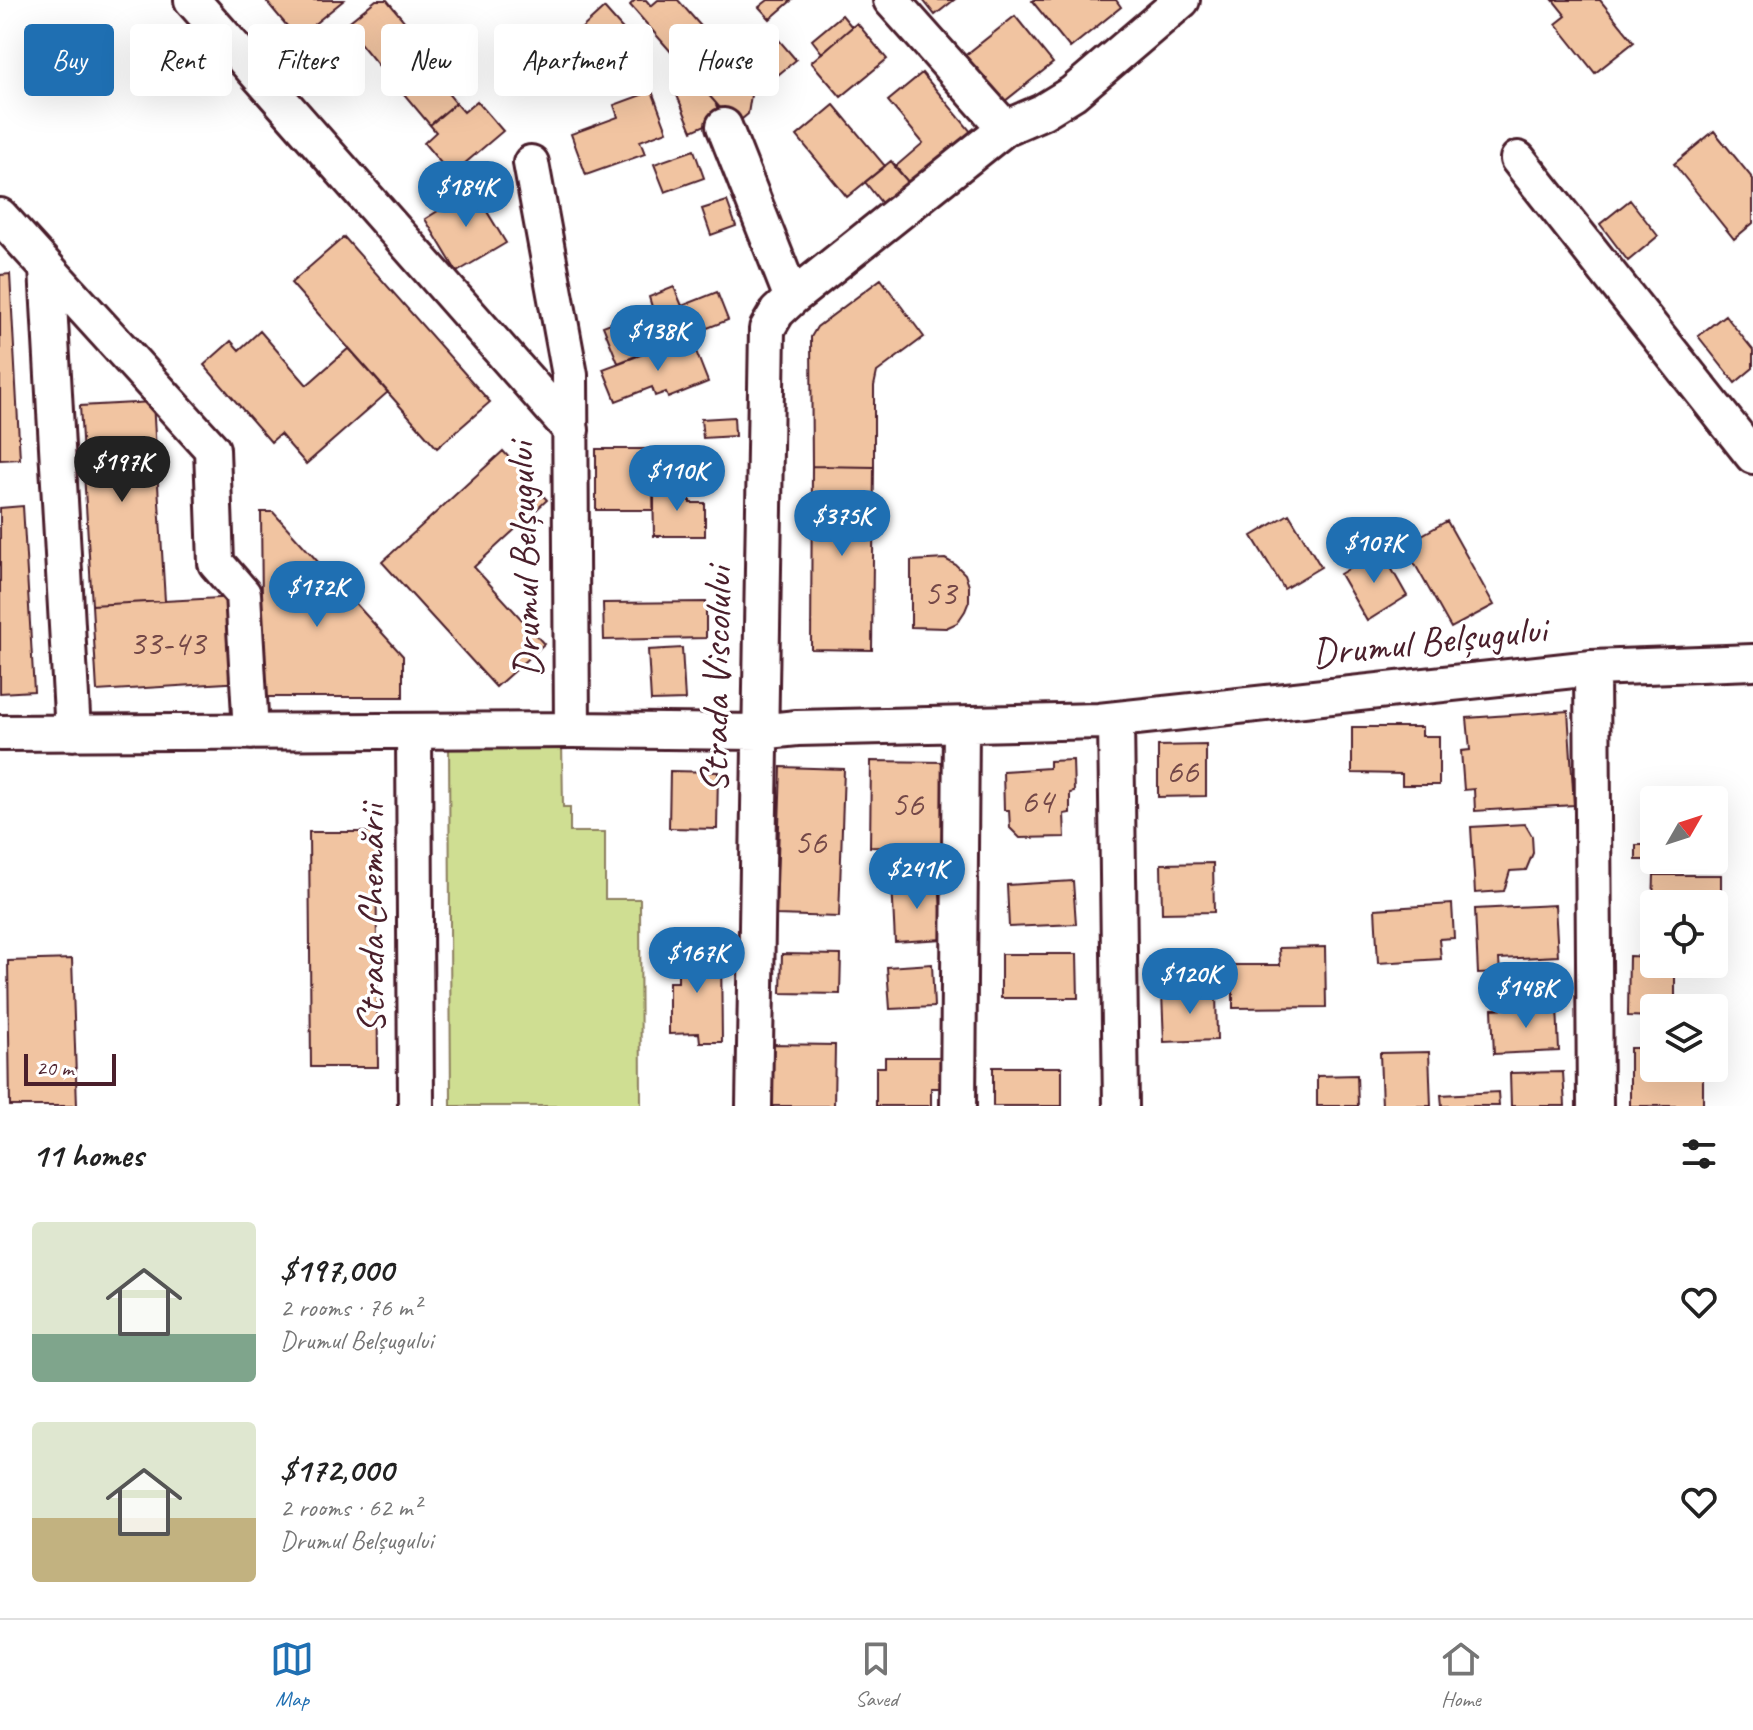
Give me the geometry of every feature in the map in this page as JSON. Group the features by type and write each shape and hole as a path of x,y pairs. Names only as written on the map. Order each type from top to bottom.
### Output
{"street":[{"name":"Drumul Belșugului","path":"192,0 571,430 572,730"},
{"path":"891,0 1005,128"},
{"name":"Strada Viscolului","path":"754,1106 765,337 771,320 792,298 1005,128 1042,112 1073,93 1182,0"},
{"path":"724,126 792,298"},
{"path":"1518,159 1753,456"},
{"path":"531,163 570,375 571,430"},
{"path":"0,216 212,449 216,563 243,594 251,732"},
{"path":"47,268 73,733"},
{"name":"Drumul Belșugului","path":"0,733 759,732 797,728 1116,720 1592,668 1753,662"},
{"path":"1592,668 1595,1106"},
{"path":"1116,720 1121,1106"},
{"path":"958,1106 961,725"},
{"name":"Strada Chemării","path":"414,731 416,1106"}],"green space":[{"path":"449,741 562,741 563,807 570,807 570,832 605,832 605,899 640,899 641,1106 451,1106"}],"building":[{"path":"344,0 314,24 285,24 267,2"},
{"path":"376,0 387,0 407,24 381,24 381,69 365,49 365,24 346,24"},
{"path":"635,0 646,0 651,6 658,0 678,0 699,24 669,24 669,50 653,31 653,24 647,24 630,5"},
{"path":"768,0 792,0 770,19 759,7"},
{"path":"923,0 954,0 935,15"},
{"path":"1033,0 1116,0 1121,7 1070,48"},
{"path":"1553,0 1600,0 1634,42 1595,73 1556,24 1566,16"},
{"path":"604,8 618,24 586,24"},
{"path":"842,15 852,27 822,53 812,40"},
{"path":"1015,16 1053,63 1000,105 962,58"},
{"path":"857,23 887,59 841,97 811,62"},
{"path":"779,40 796,60 779,74"},
{"path":"922,73 972,133 910,184 895,167 923,143 888,101"},
{"path":"653,94 667,131 640,141 645,154 586,175 571,134 618,117 614,105"},
{"path":"406,96 450,96 456,103 430,125"},
{"path":"677,96 710,96 721,118 692,131"},
{"path":"710,96 751,96 748,114 735,125"},
{"path":"477,101 503,131 451,175 424,143 436,132 430,125 456,103 464,112"},
{"path":"834,105 885,166 847,197 797,136"},
{"path":"1714,131 1753,179 1753,223 1734,239 1674,164"},
{"path":"694,150 704,178 665,192 654,164"},
{"path":"891,161 910,184 884,206 865,182"},
{"path":"483,183 493,199 483,205 506,243 457,272 425,219"},
{"path":"1630,200 1658,236 1628,261 1600,224"},
{"path":"727,201 736,226 711,235 702,209"},
{"path":"344,237 490,402 437,448 291,283"},
{"path":"10,274 20,459 0,460 0,275"},
{"path":"881,279 924,337 877,372 874,386 874,467 812,466 811,337 817,327"},
{"path":"674,287 682,306 717,292 728,320 618,363 603,326 652,307 649,297"},
{"path":"1725,315 1753,350 1753,368 1735,383 1698,336"},
{"path":"260,331 307,385 349,348 388,392 306,464 280,434 271,442 204,365 231,341 239,350"},
{"path":"692,341 708,382 668,398 666,392 655,396 652,387 616,401 603,369 651,351 653,357"},
{"path":"153,402 165,601 92,605 80,406"},
{"path":"734,417 735,436 703,438 701,419"},
{"path":"596,449 654,449 654,510 596,510"},
{"path":"503,451 547,500 474,567 544,644 496,687 382,562"},
{"path":"812,466 874,467 872,650 811,649"},
{"path":"653,486 690,486 690,503 705,503 705,536 654,536"},
{"path":"23,506 34,691 0,693 0,508"},
{"path":"261,512 273,512 403,656 403,697 263,697"},
{"path":"1289,514 1321,567 1284,589 1252,536"},
{"path":"1447,521 1494,605 1451,628 1404,545"},
{"path":"1381,550 1407,596 1367,621 1340,574"},
{"path":"945,559 965,574 969,601 965,611 957,623 946,628 911,627 911,561"},
{"path":"237,597 242,682 97,691 92,605"},
{"path":"706,602 706,638 604,640 603,603"},
{"path":"682,648 685,700 651,701 648,650"},
{"path":"1568,711 1574,805 1475,811 1474,789 1464,790 1461,751 1470,750 1467,718"},
{"path":"1352,727 1422,727 1422,736 1439,736 1439,785 1402,785 1402,774 1352,773"},
{"path":"1206,745 1206,796 1158,797 1158,746"},
{"path":"1073,760 1074,792 1070,793 1070,813 1064,814 1065,837 1020,838 1010,828 1009,810 1004,810 1003,771 1049,768 1049,761"},
{"path":"871,761 944,762 944,848 870,847"},
{"path":"781,767 844,769 839,917 776,915"},
{"path":"670,771 718,772 717,829 669,828"},
{"path":"1525,824 1532,836 1533,853 1526,870 1510,871 1504,891 1475,893 1471,827"},
{"path":"309,832 376,832 378,1067 311,1067"},
{"path":"1636,845 1640,845 1640,860 1636,860"},
{"path":"1213,863 1214,912 1162,913 1161,864"},
{"path":"1654,875 1721,875 1721,890 1653,890"},
{"path":"939,879 943,939 895,942 892,882"},
{"path":"1073,881 1076,924 1009,927 1007,885"},
{"path":"1452,904 1454,938 1439,939 1441,959 1378,963 1375,909"},
{"path":"1555,905 1558,956 1499,959 1500,973 1478,974 1475,909"},
{"path":"1325,947 1326,1007 1233,1008 1233,965 1280,965 1279,948"},
{"path":"678,949 721,949 722,1042 700,1042 699,1033 669,1034 669,982 678,982"},
{"path":"782,954 841,955 840,994 781,993"},
{"path":"1001,954 1077,954 1078,998 1001,998"},
{"path":"1629,956 1640,956 1640,978 1675,978 1675,994 1640,994 1640,1016 1628,1016"},
{"path":"72,959 77,1106 10,1106 8,961"},
{"path":"932,964 934,1007 890,1009 887,967"},
{"path":"1216,991 1217,1040 1164,1042 1162,993"},
{"path":"1557,1006 1559,1051 1494,1054 1492,1009"},
{"path":"771,1044 835,1045 834,1106 770,1106"},
{"path":"1630,1048 1640,1048 1640,1082 1703,1082 1703,1106 1630,1106"},
{"path":"1429,1052 1431,1106 1382,1106 1380,1053"},
{"path":"885,1057 940,1057 940,1088 931,1088 931,1106 876,1106 876,1067 885,1067"},
{"path":"993,1067 1062,1067 1062,1106 993,1106"},
{"path":"1563,1072 1565,1106 1511,1106 1510,1073"},
{"path":"1357,1075 1358,1106 1317,1106 1317,1076"},
{"path":"1498,1092 1499,1106 1442,1106 1441,1095"}]}
